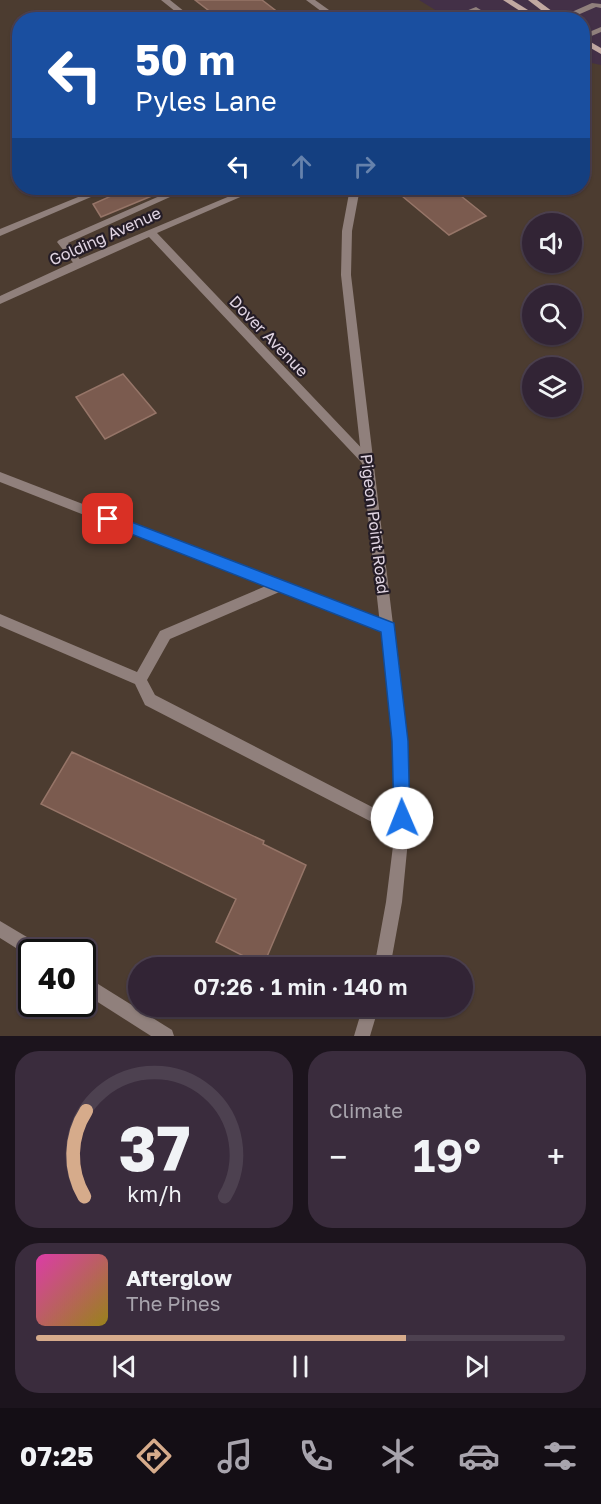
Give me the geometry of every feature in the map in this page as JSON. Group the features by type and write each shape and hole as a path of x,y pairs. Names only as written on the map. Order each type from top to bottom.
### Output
{"main road":[{"path":"507,0 527,12"},
{"path":"532,0 550,12"}],"street":[{"path":"165,0 181,12"},
{"path":"310,0 327,12"},
{"path":"578,12 595,5 601,6"},
{"path":"0,233 90,195"},
{"path":"78,263 62,242 169,195"},
{"name":"Golding Avenue","path":"0,300 78,263 239,195"},
{"name":"Pigeon Point Road","path":"353,195 348,211 345,238 346,275 400,741 402,830 394,902 384,957"},
{"name":"Dover Avenue","path":"150,232 366,460"},
{"path":"0,477 388,628"},
{"path":"140,680 165,635 280,586"},
{"path":"0,620 140,680 150,700 402,830"},
{"path":"0,929 18,940"},
{"path":"96,991 166,1036"},
{"path":"362,1036 368,1017"}],"shaded area":[{"path":"0,0 419,0 438,12 12,12 12,195 590,195 590,63 601,65 601,1036 0,1036"}],"building":[{"path":"195,0 262,0 278,12 211,12"},
{"path":"113,195 154,195 101,217 93,204"},
{"path":"460,195 486,216 449,235 402,196"},
{"path":"123,374 156,413 105,439 76,397"},
{"path":"72,752 264,841 263,844 306,865 267,957 245,957 216,942 236,899 41,804"}],"route":[{"path":"108,519 388,628 400,741 402,818"}]}
